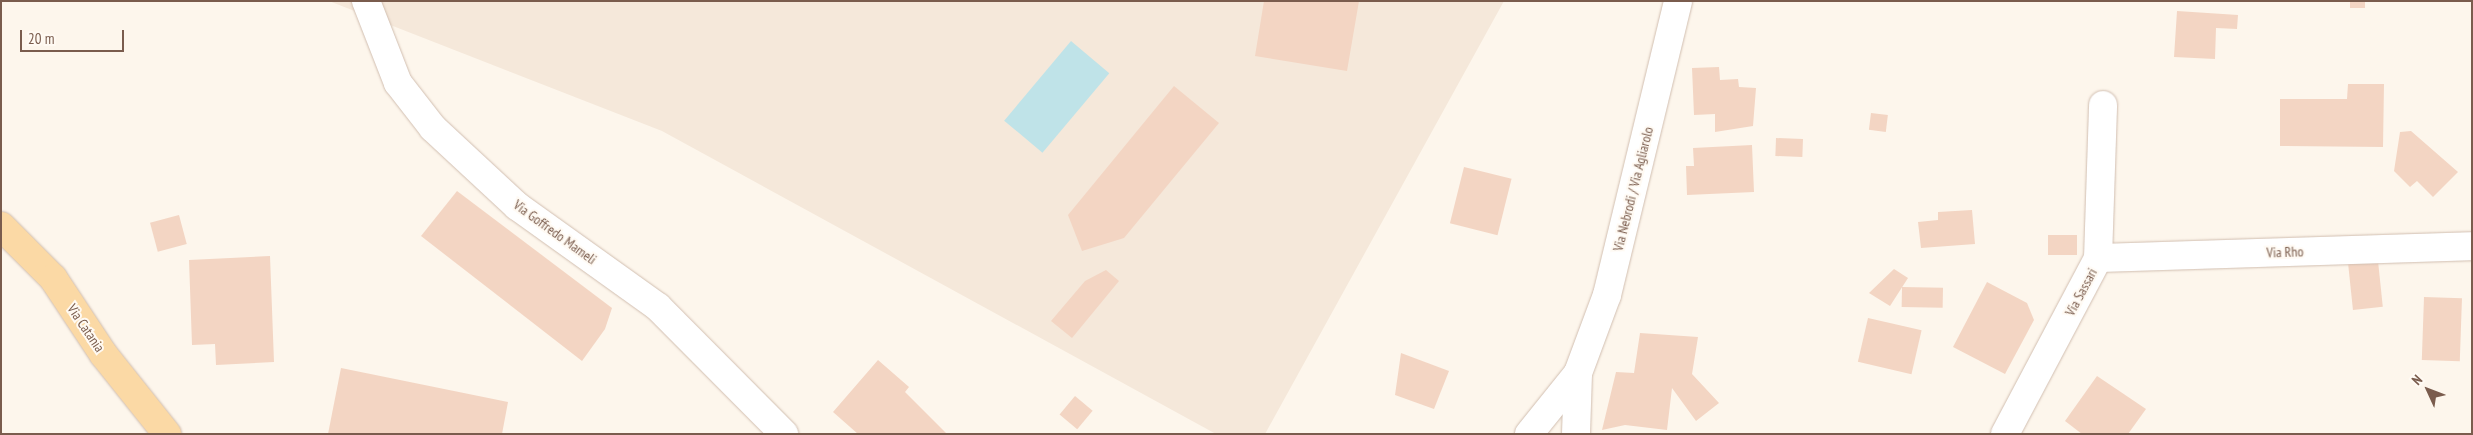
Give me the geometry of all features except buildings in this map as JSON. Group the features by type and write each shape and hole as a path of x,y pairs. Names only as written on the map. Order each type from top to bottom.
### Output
{"main road":[{"name":"Via Catania","path":"1,226 52,278 104,355 167,434"}],"street":[{"name":"Via Goffredo Mameli","path":"366,1 398,83 432,128 517,206 658,307 784,434"},
{"name":"Via Nebrodi / Via Agliarolo","path":"1578,374 1607,295 1678,1"},
{"name":"Via Sassari","path":"2005,434 2098,258 2103,105"},
{"name":"Via Rho","path":"2098,258 2472,246"},
{"path":"1529,434 1578,374"},
{"path":"1576,434 1578,374"}],"shaded area":[{"path":"329,1 1504,1 1265,434 1216,434 662,131"}],"water":[{"path":"1071,41 1109,73 1042,153 1004,121"}]}
